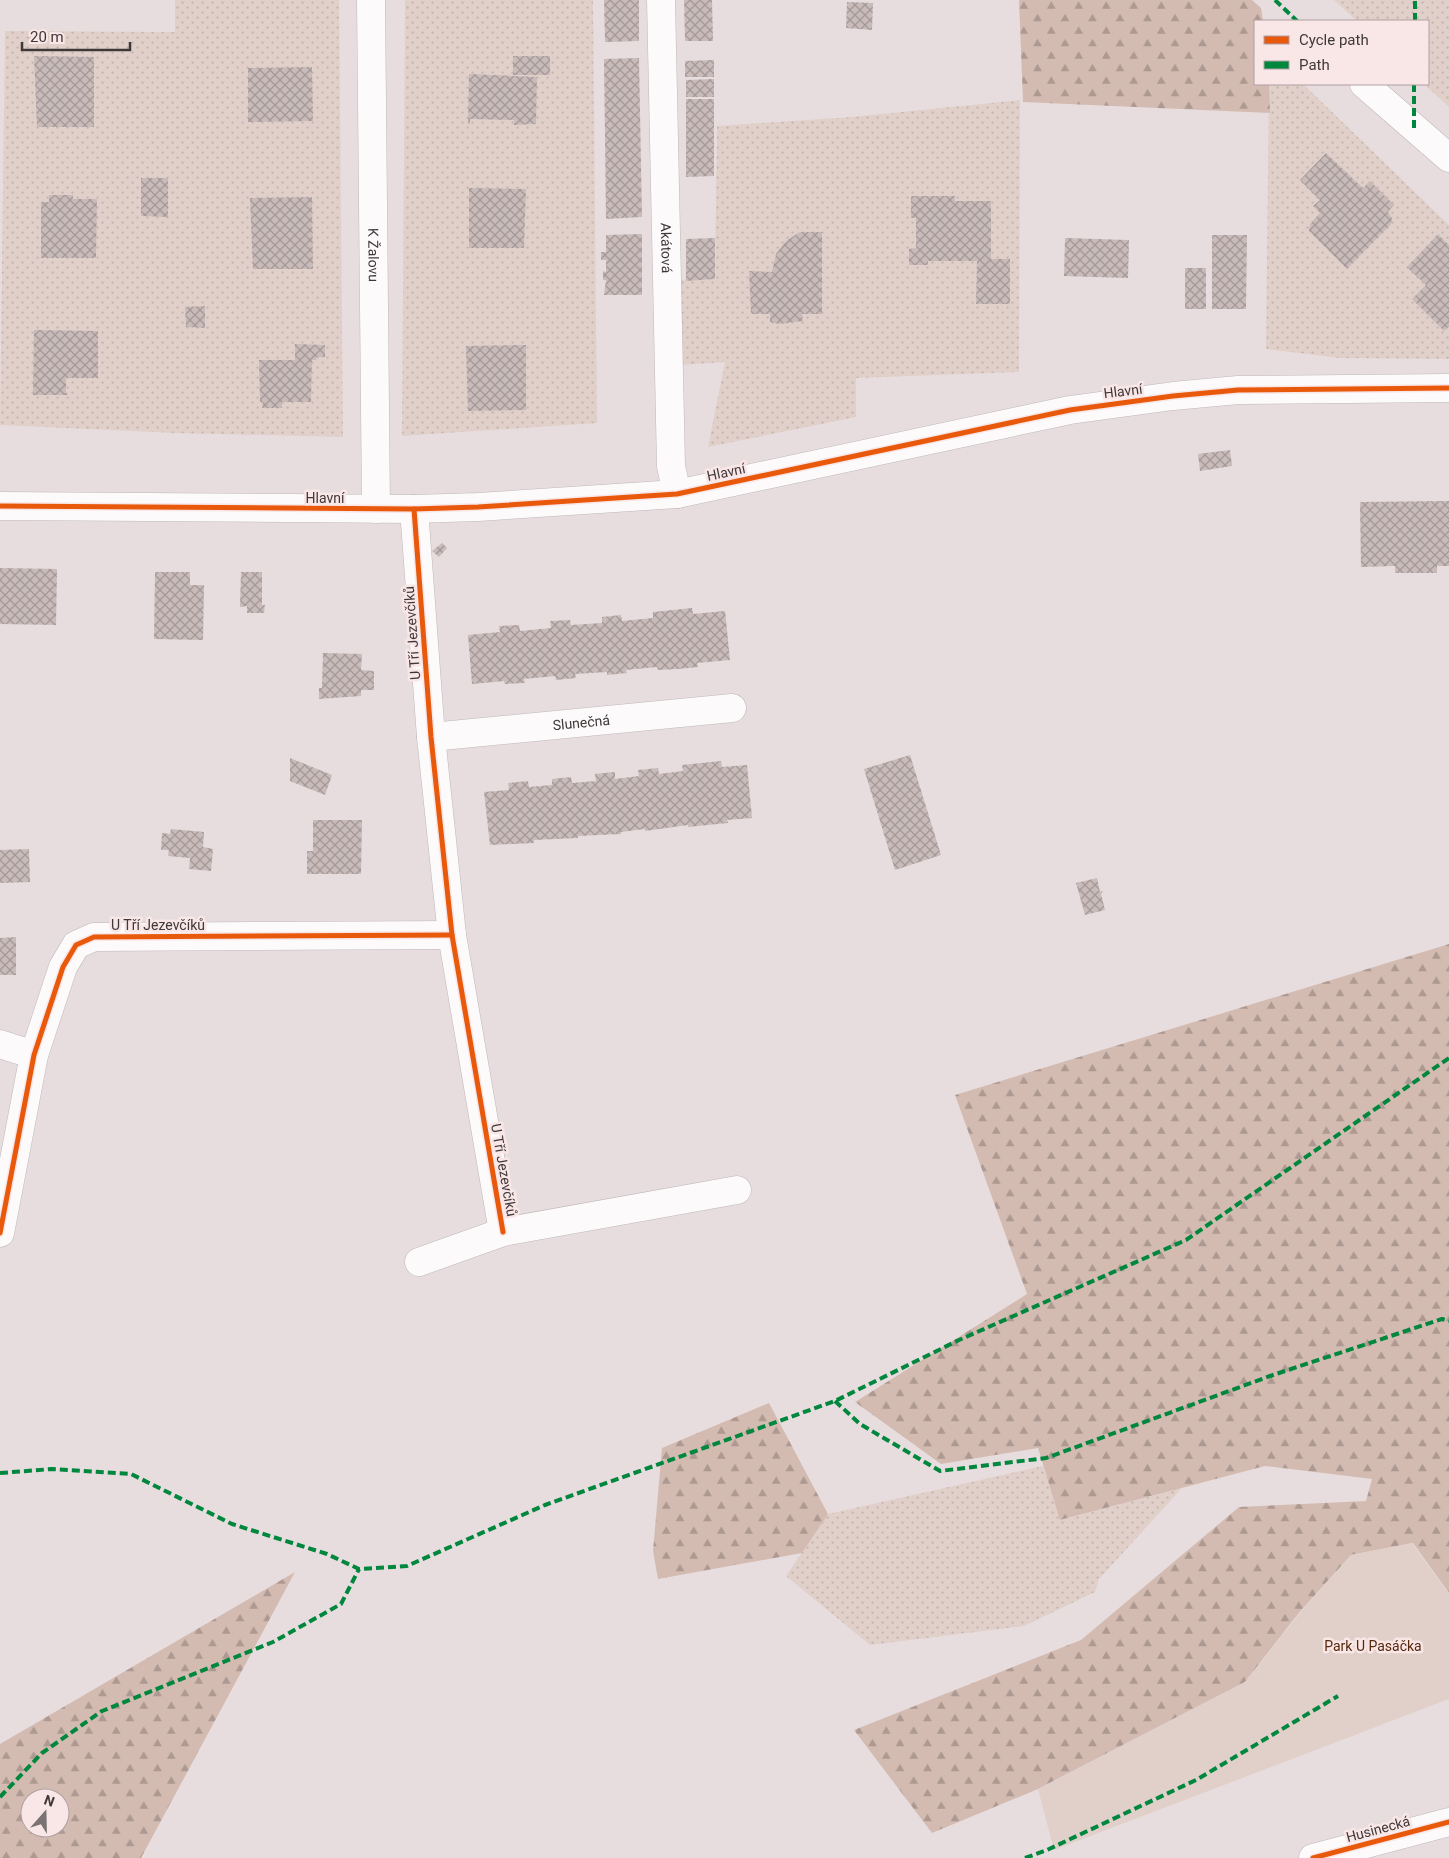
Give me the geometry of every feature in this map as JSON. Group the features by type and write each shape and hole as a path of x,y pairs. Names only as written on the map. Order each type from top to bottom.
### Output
{"street":[{"name":"K Žalovu","path":"371,0 376,509"},
{"name":"Akátová","path":"661,0 671,466 677,494"},
{"path":"1365,85 1449,158"},
{"name":"Hlavní","path":"0,506 414,509 478,507 677,494 1070,410 1238,390 1449,388"},
{"name":"U Tří Jezevčíků","path":"414,509 431,737 452,935 503,1232"},
{"name":"Slunečná","path":"431,737 732,708"},
{"name":"U Tří Jezevčíků","path":"0,1233 34,1055 63,968 76,945 94,937 452,935"},
{"path":"0,1044 34,1055"},
{"path":"419,1262 503,1232 737,1190"},
{"name":"Husinecká","path":"1313,1858 1449,1822"}],"green space":[{"path":"175,0 339,0 343,437 176,433 0,425 5,31 175,32"},
{"path":"405,0 593,0 597,423 402,436"},
{"path":"1019,0 1252,0 1261,8 1263,20 1254,20 1254,85 1269,85 1270,113 1023,102"},
{"path":"1334,0 1449,0 1449,107 1425,85 1429,85 1429,20 1356,20"},
{"path":"1269,85 1304,85 1449,225 1449,359 1340,358 1266,349"},
{"path":"1020,100 1019,372 856,378 856,417 708,447 725,362 682,365 681,280 715,279 717,126 852,117"},
{"path":"1449,944 1449,1593 1413,1543 1351,1555 1298,1614 1245,1682 1038,1789 932,1833 854,1730 1081,1640 1239,1507 1366,1501 1372,1479 1265,1466 1060,1520 1038,1448 941,1464 855,1402 1027,1294 955,1095"},
{"path":"769,1403 828,1514 802,1553 658,1579 653,1551 662,1448"},
{"path":"1043,1466 1061,1520 1182,1488 1099,1579 1095,1592 1024,1626 870,1645 786,1576 828,1514"},
{"name":"Park U Pasáčka","path":"1412,1543 1449,1594 1449,1699 1054,1850 1038,1789 1245,1682 1299,1614 1351,1555"},
{"path":"295,1572 141,1858 0,1858 0,1744"}],"building":[{"path":"604,0 639,0 639,41 605,42"},
{"path":"684,0 712,0 713,41 685,41"},
{"path":"847,2 873,3 872,30 846,28"},
{"path":"34,56 94,57 94,127 37,127"},
{"path":"513,56 550,56 550,75 513,75"},
{"path":"639,58 642,217 606,219 604,59"},
{"path":"714,60 714,77 685,77 685,61"},
{"path":"312,67 313,121 248,122 248,68"},
{"path":"469,74 537,77 536,124 514,125 514,120 470,119 470,124 468,124"},
{"path":"714,79 714,97 686,97 686,80"},
{"path":"686,99 714,99 714,176 686,177"},
{"path":"1326,153 1363,188 1370,181 1394,205 1388,212 1392,218 1391,224 1347,269 1309,231 1310,224 1320,213 1313,206 1320,200 1300,180"},
{"path":"141,178 168,178 168,217 141,216"},
{"path":"469,188 526,189 524,248 469,248"},
{"path":"49,195 73,195 73,199 97,199 96,258 41,258 41,202 49,202"},
{"path":"911,196 955,196 955,201 991,201 991,259 1010,259 1010,304 976,304 977,261 928,261 928,265 909,265 909,249 916,248 916,218 911,218"},
{"path":"312,197 313,269 253,269 250,198"},
{"path":"800,232 822,232 822,314 802,314 803,321 779,324 770,322 770,314 751,314 749,271 772,272 776,254 786,241"},
{"path":"642,234 642,295 604,295 606,280 603,280 603,271 606,272 606,260 601,260 601,252 606,252 606,235"},
{"path":"1438,234 1449,245 1449,326 1444,331 1412,299 1426,285 1407,267"},
{"path":"1212,235 1247,235 1246,309 1212,309"},
{"path":"715,238 715,279 686,281 686,239"},
{"path":"1065,238 1129,240 1128,278 1064,276"},
{"path":"1185,268 1206,268 1206,309 1185,309"},
{"path":"205,306 205,328 186,327 185,307"},
{"path":"34,330 98,331 98,378 66,378 66,392 68,395 33,395"},
{"path":"295,344 325,345 325,357 316,357 316,360 312,360 311,402 282,402 282,408 262,408 263,402 260,402 259,360 295,360"},
{"path":"526,345 526,410 468,411 466,346"},
{"path":"1230,450 1232,466 1200,471 1198,454"},
{"path":"1449,501 1449,566 1437,566 1437,573 1395,573 1395,566 1361,567 1360,502"},
{"path":"442,543 447,548 439,557 432,551"},
{"path":"0,568 57,569 56,625 0,624"},
{"path":"155,572 190,572 190,585 204,585 203,640 154,639"},
{"path":"241,572 262,572 262,605 265,605 264,613 247,613 247,606 240,607"},
{"path":"692,608 693,614 725,611 730,660 697,663 698,667 678,669 658,670 657,667 626,670 627,673 607,675 607,672 575,674 576,678 556,680 555,676 524,679 525,683 505,684 504,681 472,684 468,635 500,632 499,626 519,625 520,631 551,628 550,621 570,620 571,625 602,623 602,617 621,615 622,621 653,618 653,612"},
{"path":"323,653 362,654 361,670 374,671 374,690 361,690 361,696 319,699 319,688 322,688"},
{"path":"910,755 941,855 895,870 864,769"},
{"path":"290,758 332,775 325,795 290,781"},
{"path":"721,761 722,767 747,765 752,818 727,820 728,823 688,827 688,825 645,831 645,829 621,832 621,834 534,840 534,843 490,845 484,792 509,790 508,783 528,781 529,787 552,785 552,779 571,777 572,783 596,781 595,774 615,772 615,779 639,776 638,770 658,768 659,774 683,771 682,765"},
{"path":"313,820 362,820 361,874 307,874 307,851 313,851"},
{"path":"171,829 204,832 203,847 213,849 211,871 189,869 190,858 168,856 169,850 161,850 162,833 170,834"},
{"path":"29,849 30,882 0,883 0,850"},
{"path":"1097,878 1100,892 1103,891 1101,894 1105,910 1085,915 1076,883"},
{"path":"16,937 16,975 0,975 0,938"}],"marked path":[{"path":"1275,0 1296,20"},
{"path":"1415,0 1415,20"},
{"path":"1414,85 1414,128"},
{"path":"0,1473 52,1469 131,1474 232,1524 327,1554 359,1569 407,1566 545,1505 835,1401 959,1340 1186,1240 1449,1058"},
{"path":"835,1401 860,1424 940,1471 1046,1458 1270,1376 1442,1319 1449,1321"},
{"path":"0,1797 42,1753 102,1711 273,1642 341,1604 359,1569"},
{"path":"1025,1858 1047,1850 1196,1780 1338,1696"}],"cycle path":[{"path":"0,506 414,509 478,507 677,494 1070,410 1173,396 1238,390 1449,388"},
{"path":"414,509 431,737 452,935 503,1232"},
{"path":"0,1233 34,1055 63,967 76,945 94,937 452,935"},
{"path":"1313,1858 1449,1822"}]}
